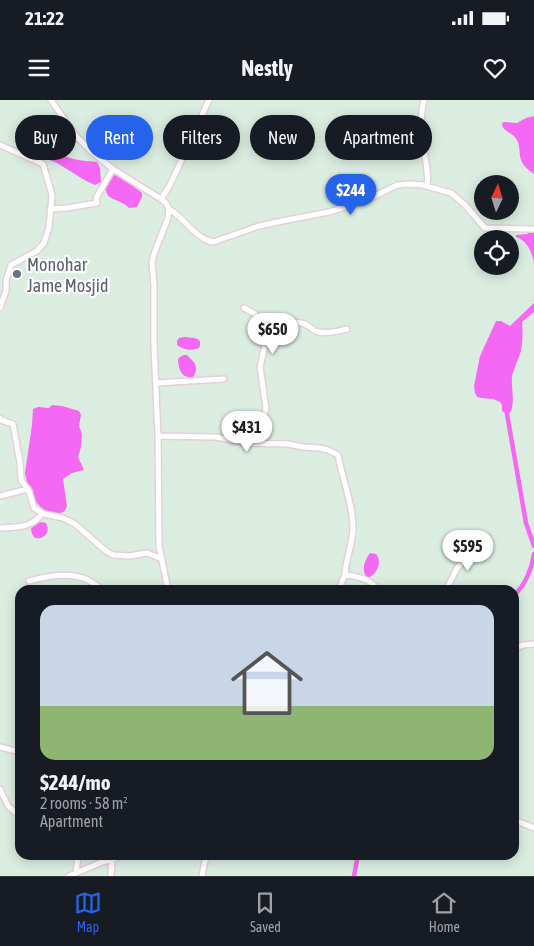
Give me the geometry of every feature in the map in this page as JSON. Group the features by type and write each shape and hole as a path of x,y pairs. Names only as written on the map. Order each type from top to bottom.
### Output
{"street":[{"path":"50,100 76,136 92,152 161,199 169,209 168,218 152,262 158,436 159,546 167,585"},
{"path":"161,199 169,187 197,130 209,100"},
{"path":"424,100 421,118 422,139 428,173 427,186"},
{"path":"0,145 43,164 52,195 44,243 37,251 11,265 6,281 6,291 0,308"},
{"path":"50,209 97,203 96,198 113,168"},
{"path":"169,209 177,213 198,235 206,241 213,242 258,226 329,212 363,202 397,184 410,184 427,186 452,193 485,228 534,229"},
{"path":"244,308 254,314 266,335 260,367 266,408 263,420 262,443"},
{"path":"266,335 298,322 304,323 318,332 347,329"},
{"path":"156,383 224,379"},
{"path":"0,418 0,420 13,424 20,462 21,480 28,490 34,508 42,513 63,518 75,524 113,556 147,553 160,558"},
{"path":"158,436 216,437 247,443 288,444 320,448 338,455 350,503 353,529 345,574 341,585"},
{"path":"0,496 28,490"},
{"path":"0,528 30,524 39,518 42,513"},
{"path":"448,585 457,568 477,546"},
{"path":"29,581 70,574 86,579 96,585"},
{"path":"345,574 369,581 374,585"},
{"path":"519,647 534,644"},
{"path":"0,747 15,751"},
{"path":"0,788 8,806 15,812"},
{"path":"519,822 534,828"},
{"path":"76,873 77,860"},
{"path":"69,876 109,860"},
{"path":"111,876 112,860"},
{"path":"202,876 205,860"}],"shaded area":[{"path":"534,116 534,174 523,164 517,140 502,126 502,123 517,123"},
{"path":"76,159 97,162 100,168 101,182 95,185 50,160"},
{"path":"114,175 125,180 142,193 137,207 129,208 108,195 105,184"},
{"path":"534,233 534,265 529,248 519,238 519,235"},
{"path":"534,303 534,312 522,322 521,349 512,376 512,407 511,411 507,414 502,411 500,402 477,397 475,393 474,386 480,356 496,321 501,321 510,326"},
{"path":"185,337 199,340 199,348 188,350 177,345 179,338"},
{"path":"187,355 195,364 196,370 193,377 183,375 180,370 178,359"},
{"path":"52,405 79,411 81,415 79,426 82,434 78,457 84,470 72,473 63,479 67,506 60,513 51,513 40,506 31,493 25,473 33,409 38,407 49,408"},
{"path":"36,523 46,523 48,529 46,535 41,538 35,538 31,529"},
{"path":"370,553 376,554 379,565 376,572 367,578 364,566"}],"waterway":[{"path":"506,408 526,523 534,546"},
{"path":"519,590 532,565 534,554"},
{"path":"354,876 357,860"}],"place":[{"name":"Monohar Jame Mosjid","path":"17,274"}]}
